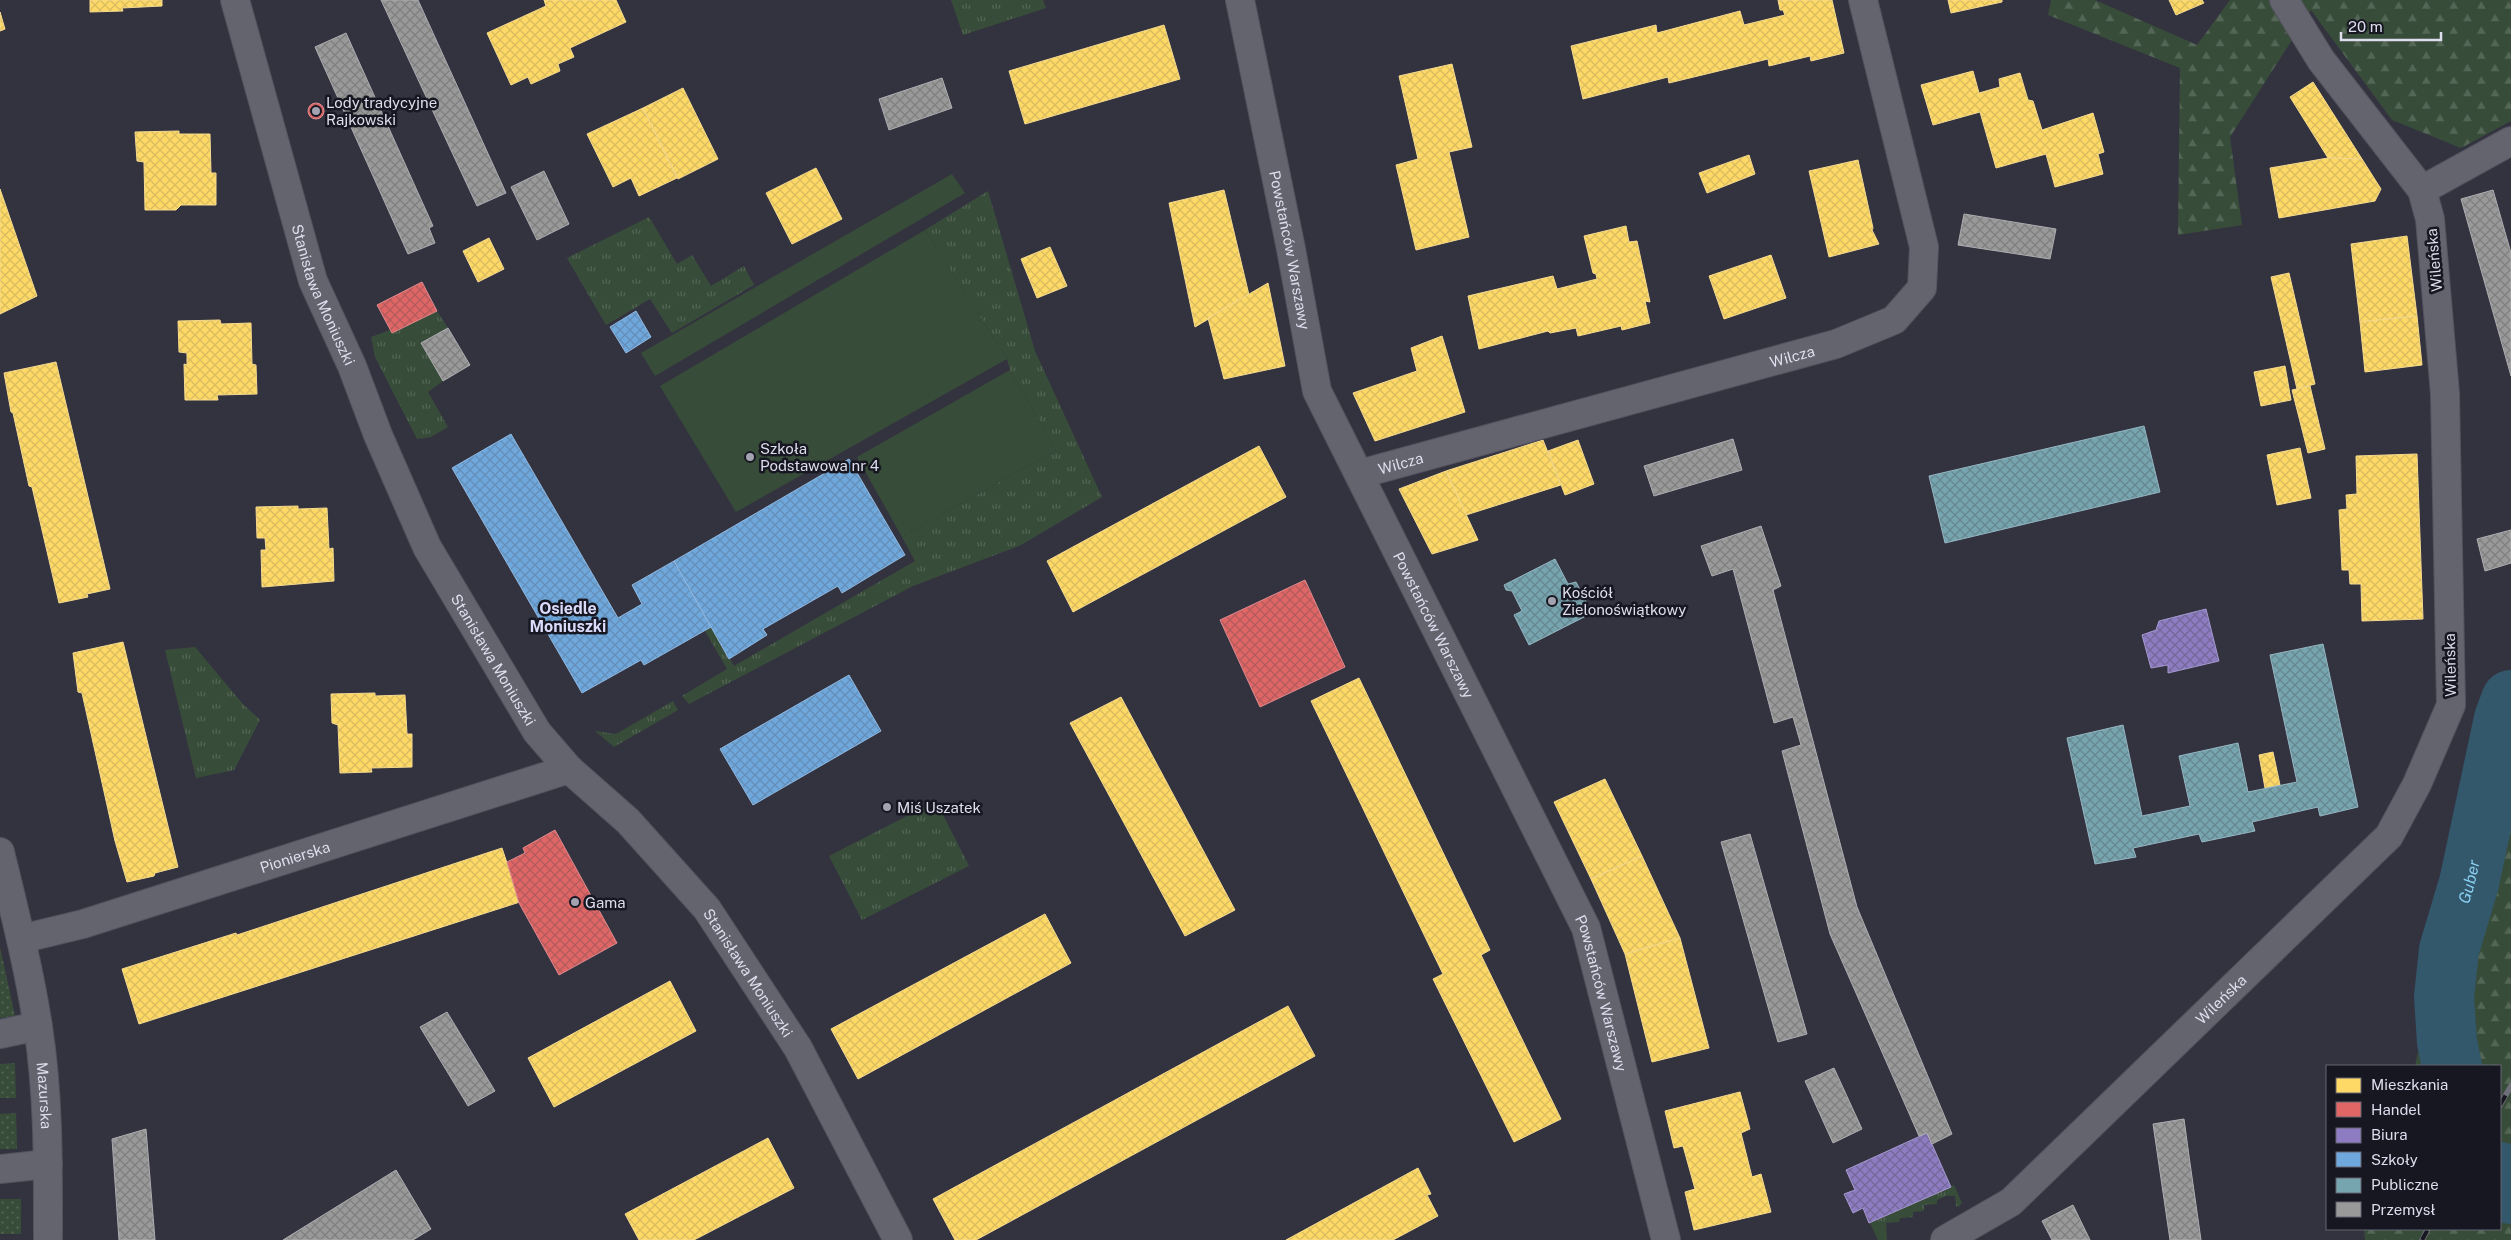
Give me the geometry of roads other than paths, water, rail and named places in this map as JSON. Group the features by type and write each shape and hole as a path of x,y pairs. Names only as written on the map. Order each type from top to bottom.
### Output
{"street":[{"name":"Stanisława Moniuszki","path":"236,0 313,281 352,366 426,548 537,732 569,770 628,821 707,909 798,1048 898,1240"},
{"name":"Powstańców Warszawy","path":"1240,0 1291,249 1317,391 1586,928 1666,1240"},
{"name":"Wilcza","path":"1360,474 1836,344 1894,320 1922,288 1924,247 1863,0"},
{"name":"Wileńska","path":"1945,1240 2011,1202 2390,836 2417,784 2451,705 2444,394 2430,218 2422,190 2321,60 2284,0"},
{"path":"2422,190 2511,142"},
{"name":"Pionierska","path":"21,939 83,924 569,770"},
{"name":"Mazurska","path":"0,852 5,895 21,939 38,1026 43,1066 48,1164 48,1240"},
{"path":"0,1034 38,1026"},
{"path":"0,1168 48,1164"}],"waterway":[{"name":"Guber","path":"2452,1065 2447,1042 2444,997 2449,950 2469,883 2504,719 2511,700"},
{"name":"Guber","path":"2501,1174 2511,1194"}],"railway":[{"path":"2501,1103 2511,1086"},
{"path":"2422,1240 2427,1230"}],"place":[{"name":"Lody tradycyjne Rajkowski","path":"316,111"},
{"name":"Szkoła Podstawowa nr 4","path":"750,457"},
{"name":"Kościół Zielonoświątkowy","path":"1552,601"},
{"name":"Miś Uszatek","path":"887,807"},
{"name":"Gama","path":"575,902"}],"district":[{"name":"Osiedle Moniuszki","path":"568,617"}]}
